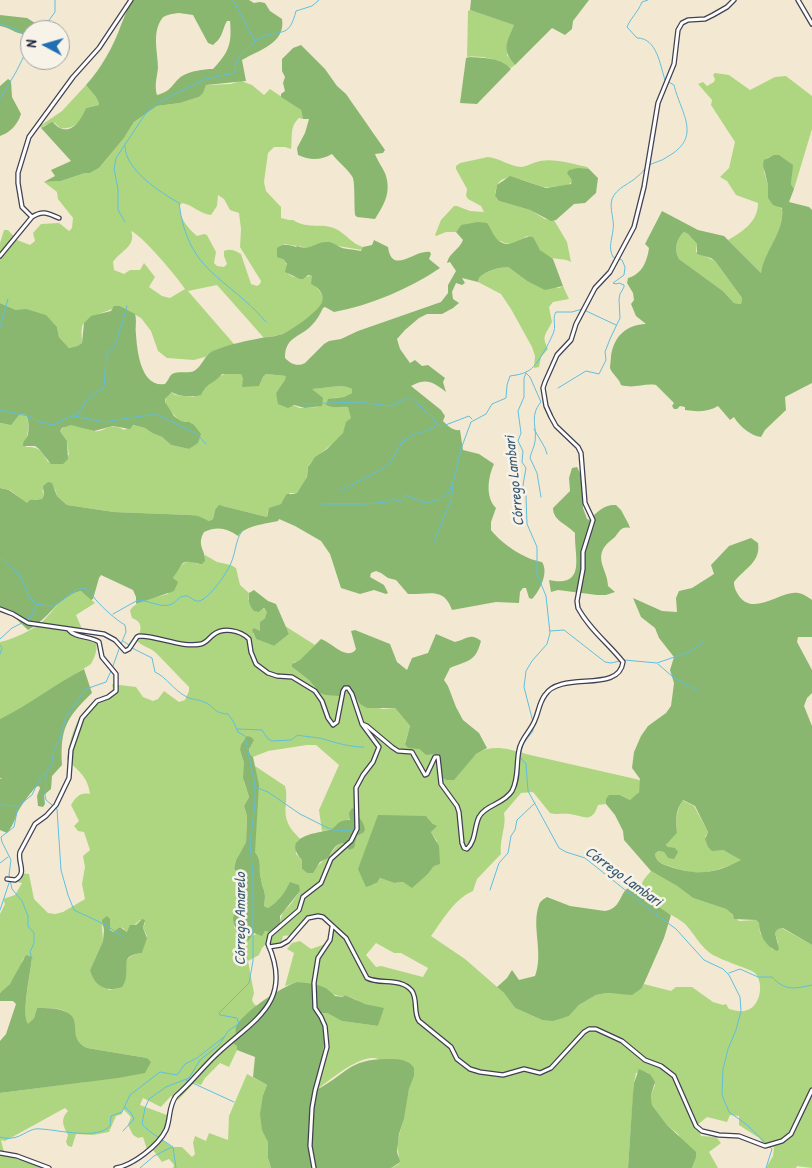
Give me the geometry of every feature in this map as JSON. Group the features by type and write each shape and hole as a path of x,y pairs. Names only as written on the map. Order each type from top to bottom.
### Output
{"street":[{"path":"32,217 22,207 18,183 18,173 29,137 73,77 98,48 131,0"},
{"path":"362,724 398,751 412,752 422,773 425,775 435,757 438,757 441,784 460,812 462,843 464,848 467,849 472,842 481,814 503,800 512,790 517,776 519,750 522,740 536,720 539,705 550,688 585,680 605,679 615,676 622,669 622,660 614,653 578,608 577,601 583,569 583,552 593,520 585,503 581,453 578,447 556,426 546,406 543,388 557,356 572,340 576,324 595,288 610,272 634,227 644,187 658,104 674,64 678,30 682,23 688,20 705,19 727,7 734,0"},
{"path":"798,0 812,24"},
{"path":"0,256 32,217 42,212 58,218"},
{"path":"0,609 28,623 104,634 114,639 125,651 129,649 136,637 139,636 193,645 206,642 219,632 225,630 237,632 249,639 253,658 262,669 277,676 292,677 315,691 322,701 328,718 333,725 337,722 345,688 348,688 352,694 362,724 378,747 373,762 356,788 356,834 331,860 319,885 303,897 299,910 270,935 268,941 276,988 263,1013 218,1053 176,1096 172,1102 166,1130 152,1146 135,1161 124,1167 116,1168"},
{"path":"7,879 16,880 22,874 18,855 35,824 56,805 69,778 71,750 82,718 97,701 108,697 116,691 116,674 102,658 99,642 72,634 69,629"},
{"path":"270,947 281,945 288,941 308,918 322,917 346,938 367,978 372,981 398,983 412,991 416,1003 416,1016 451,1047 457,1059 475,1071 503,1075 524,1069 540,1073 551,1068 584,1032 589,1029 596,1029 622,1041 645,1060 661,1066 674,1076 693,1121 702,1131 719,1135 739,1136 765,1146 782,1141 791,1134 812,1090"},
{"path":"314,1168 310,1146 312,1108 327,1047 325,1026 315,1008 314,983 317,961 330,940 332,926"},
{"path":"0,1153 17,1156 49,1168"}],"green space":[{"path":"132,0 249,0 254,3 265,3 270,11 282,19 282,27 276,40 270,45 242,60 246,81 206,85 199,97 180,103 157,106 134,122 124,138 99,168 90,173 61,181 44,182 55,176 51,170 71,161 41,128 52,122 58,127 68,129 76,124 86,108 99,105 96,97 86,85 111,49","holes":["179,13 193,15 208,43 213,45 221,36 227,21 230,21 230,42 226,52 213,69 186,74 172,87 157,95 156,37 158,25 162,18 169,15"]},
{"path":"471,0 589,0 573,21 572,29 565,35 552,28 515,65 507,50 514,25 470,10"},
{"path":"470,10 515,25 507,55 515,65 511,68 490,59 467,57 468,11"},
{"path":"0,15 30,20 20,20 20,34 0,26"},
{"path":"301,45 346,94 385,150 383,153 375,154 385,173 388,188 384,204 375,219 357,217 355,215 353,178 332,154 316,159 298,155 297,148 305,133 309,119 303,119 301,110 281,97 281,94 285,91 282,59 293,48"},
{"path":"466,58 498,61 511,69 477,104 460,103"},
{"path":"715,73 729,75 750,90 775,77 786,76 812,96 812,129 794,189 791,184 792,165 777,156 767,158 764,172 768,185 768,198 782,209 782,217 778,233 766,257 761,273 728,240 748,226 755,216 758,203 736,195 727,181 720,177 729,168 735,142 711,105 712,100 698,84 703,82 707,86 714,82 713,75"},
{"path":"8,79 11,81 12,97 21,114 13,128 0,136 0,86"},
{"path":"241,81 252,85 264,95 270,89 301,110 303,119 299,118 294,125 291,149 274,147 268,153 264,182 266,191 281,207 281,218 293,220 304,225 331,227 363,247 362,250 338,246 316,245 310,248 284,244 283,259 287,265 288,274 294,277 312,276 315,285 322,295 323,300 321,304 312,315 282,335 264,338 217,285 188,291 234,344 194,360 167,358 158,351 151,331 141,318 120,306 98,314 84,323 82,327 82,343 69,348 59,337 57,327 43,314 16,310 0,303 0,243 4,230 8,230 17,240 30,245 35,241 33,233 41,224 59,223 69,231 72,228 73,218 58,199 57,192 44,182 61,181 90,173 99,168 124,138 134,122 157,106 180,103 199,97 206,85 231,84","holes":["218,195 224,199 230,210 239,213 241,229 240,247 261,281 257,286 251,284 241,254 226,250 224,251 224,256 227,264 224,267 217,266 214,263 216,252 207,235 197,236 182,218 180,209 182,203 211,215 217,206","131,231 151,248 185,289 170,298 162,296 149,287 155,277 144,263 140,270 130,270 124,274 114,270 113,262 132,241"]},
{"path":"86,85 96,97 99,105 86,108 80,120 74,126 60,128 55,123 41,128 40,126 62,111"},
{"path":"774,155 779,155 793,165 791,184 794,189 789,202 809,207 812,210 812,383 785,397 786,410 765,430 761,437 753,435 746,430 734,417 730,420 718,406 702,411 685,410 685,407 680,406 674,409 672,406 674,403 656,385 621,385 610,368 611,356 618,337 627,329 646,324 636,316 631,304 634,300 633,293 627,283 628,278 637,274 645,263 649,248 645,244 662,211 698,230 724,236 761,273 782,217 782,208 773,205 768,198 768,185 763,165 764,160","holes":["684,232 697,244 697,254 715,261 742,298 741,304 734,303 723,291 679,259 676,248 678,241"]},
{"path":"488,157 518,167 552,160 576,164 589,169 569,170 573,180 570,183 550,187 507,178 497,186 495,196 499,201 530,210 545,219 554,220 567,242 571,262 551,258 541,251 527,236 513,244 505,243 461,225 456,232 435,235 441,220 454,206 470,211 484,212 481,206 466,196 467,189 456,166 460,163"},
{"path":"578,168 589,169 598,178 596,193 585,203 574,204 556,220 551,221 530,210 499,201 495,196 497,185 510,176 546,188 571,184 572,180 567,173 569,170"},
{"path":"478,222 487,223 496,238 502,243 507,244 533,237 540,250 553,259 563,286 545,290 527,281 508,267 489,271 479,278 478,282 462,278 465,283 462,285 456,283 452,292 453,299 459,303 442,314 427,314 419,318 397,339 400,349 410,363 415,360 422,366 428,365 445,378 443,382 446,392 437,385 425,381 411,386 441,410 445,416 443,421 447,425 453,429 460,430 463,450 479,454 494,464 490,475 489,493 496,508 491,522 491,530 514,550 528,558 542,562 545,571 543,581 532,599 529,598 526,588 523,588 520,592 519,603 496,602 452,610 449,602 440,595 434,593 408,594 396,580 376,571 371,573 370,577 384,585 388,593 374,590 360,594 341,588 330,554 321,541 279,519 278,521 246,529 238,536 222,529 204,532 201,544 205,561 202,564 184,562 173,578 178,582 174,591 136,604 133,590 101,575 93,599 91,600 81,591 72,594 28,630 10,613 0,609 0,488 9,490 27,503 30,500 42,499 44,495 43,486 48,482 52,483 57,496 67,505 114,512 190,515 209,521 213,519 215,510 219,505 267,517 269,508 281,504 287,494 297,493 307,477 308,467 315,457 327,449 343,433 346,422 351,418 348,407 326,405 328,399 344,397 352,393 352,389 337,386 312,389 323,398 322,406 305,408 294,405 288,408 278,404 276,393 286,376 266,374 259,386 242,387 243,379 241,374 222,374 206,387 201,395 186,396 172,392 165,399 174,416 181,421 194,425 201,434 198,443 189,449 171,445 162,437 145,428 133,425 130,429 113,426 94,431 71,425 62,428 60,431 67,441 68,459 63,464 51,464 35,446 23,446 28,432 26,415 20,414 11,425 0,423 0,303 16,310 26,309 46,315 57,327 59,337 69,348 82,343 84,323 91,316 111,311 114,306 120,306 135,314 139,358 146,374 150,380 157,384 165,384 173,374 194,371 208,354 215,350 238,343 283,334 305,320 320,306 323,296 311,284 312,276 308,275 300,279 285,272 287,264 283,259 277,257 277,248 282,245 310,247 323,242 329,242 343,248 361,251 363,247 372,245 374,240 388,247 390,255 394,260 399,261 424,252 430,252 429,259 440,268 416,283 376,301 348,309 334,312 325,307 323,308 312,325 290,341 288,345 285,358 299,365 305,363 329,341 341,339 358,331 441,302 448,293 448,285 456,271 450,262 447,263 448,260 463,240 456,232 461,225"},
{"path":"684,232 697,244 696,252 715,261 742,298 741,304 734,303 723,291 679,259 677,245 679,238"},
{"path":"508,267 527,281 559,288 563,286 569,299 553,302 549,307 552,322 545,338 548,349 541,357 539,367 534,368 535,356 532,347 501,294 478,282 482,275 489,271"},
{"path":"228,373 241,374 243,379 259,386 266,374 286,376 286,380 276,393 279,400 300,408 318,407 311,389 337,386 352,389 352,393 344,397 333,398 343,406 348,406 351,418 348,426 309,465 303,485 297,493 290,493 281,504 268,511 267,517 223,506 215,510 213,519 209,521 190,515 114,512 67,505 57,496 55,489 42,490 44,495 42,499 35,499 27,504 10,490 0,488 0,423 11,424 20,414 26,415 28,427 26,447 34,447 40,450 48,462 69,455 67,441 60,431 68,425 77,425 98,431 111,427 124,430 132,425 145,428 162,437 171,445 189,449 198,442 186,421 181,421 173,414 166,404 166,398 172,392 175,395 194,397 215,379"},
{"path":"577,467 582,477 583,508 587,519 590,520 598,511 605,507 616,505 621,510 630,528 621,530 607,544 601,555 608,586 615,592 606,595 558,590 551,592 549,580 561,581 569,579 574,575 576,568 575,533 555,516 553,508 570,491 569,478 572,468"},
{"path":"751,538 758,543 755,560 734,582 737,593 745,602 752,604 760,603 791,593 807,596 812,600 812,637 798,637 797,642 812,670 812,693 807,698 804,706 812,726 812,945 783,928 778,929 775,933 779,949 777,951 764,940 759,923 756,920 734,919 733,915 726,909 693,898 651,871 624,840 623,831 615,815 606,804 606,799 609,795 620,795 630,800 639,792 640,779 632,768 634,752 648,726 666,713 671,706 674,683 670,670 674,657 659,638 655,628 641,617 633,598 662,611 677,612 676,598 679,591 692,588 714,574 711,565 729,546","holes":["683,800 695,806 708,832 705,839 708,847 712,851 723,850 741,860 732,865 705,872 678,869 658,861 655,854 658,851 664,852 668,858 674,859 678,852 675,848 666,845 677,833 676,820 680,804"]},
{"path":"205,555 217,562 236,568 240,585 249,593 248,599 259,612 263,609 267,610 267,616 260,622 260,632 254,628 253,633 256,639 274,646 289,634 285,626 315,645 300,661 294,662 292,667 310,681 346,690 350,689 360,704 383,709 395,708 410,726 405,743 419,749 426,755 439,754 439,765 465,767 477,753 492,748 500,748 640,780 639,792 636,796 630,800 620,795 606,799 606,804 598,805 596,811 590,817 550,813 533,792 521,793 504,813 505,822 501,854 477,879 473,891 460,899 431,936 465,959 504,993 515,1008 542,1020 569,1016 579,1005 596,995 607,993 624,994 642,988 644,984 671,991 676,987 692,987 713,1002 726,1004 729,1009 736,1011 744,1011 754,1006 760,989 760,983 755,973 710,953 685,924 646,897 642,884 651,871 693,898 726,909 739,921 756,920 759,923 760,933 773,950 778,943 775,933 778,929 782,928 812,945 812,1168 797,1166 796,1168 766,1168 773,1156 774,1147 767,1148 759,1138 739,1125 739,1116 730,1115 727,1122 707,1117 695,1127 701,1136 716,1137 721,1143 709,1152 718,1168 692,1168 694,1162 678,1134 667,1125 652,1105 651,1095 655,1085 650,1074 646,1072 636,1073 634,1083 628,1168 391,1168 399,1164 399,1137 414,1076 378,1059 367,1059 351,1065 315,1091 325,1046 328,1044 326,1028 318,1015 320,1013 327,1013 343,1021 378,1026 383,1009 358,1002 345,995 344,997 331,994 326,988 297,982 285,986 294,953 287,949 292,943 300,941 311,949 328,943 330,926 321,917 316,916 295,934 283,936 281,944 274,946 265,945 259,955 248,961 254,993 252,1000 257,1006 242,1018 237,1039 237,1050 229,1067 220,1063 205,1078 201,1085 194,1083 178,1100 171,1096 161,1107 143,1098 140,1105 167,1115 168,1123 160,1138 172,1147 182,1147 192,1157 195,1154 193,1143 195,1136 206,1141 209,1133 228,1140 229,1116 247,1074 267,1085 263,1095 268,1158 271,1168 173,1168 174,1165 169,1159 162,1162 153,1150 147,1149 143,1137 138,1138 133,1135 128,1125 131,1117 123,1109 122,1114 116,1116 109,1132 93,1135 76,1134 72,1147 68,1146 66,1142 68,1135 63,1123 68,1111 65,1108 5,1141 1,1140 5,1156 47,1168 0,1168 0,1093 85,1082 147,1058 87,1048 77,1040 72,1017 61,1010 37,1008 34,1018 28,1025 26,1020 26,1003 32,957 23,959 15,978 0,993 0,914 5,904 3,899 15,895 22,883 10,880 21,873 29,874 34,899 48,913 63,912 85,899 82,884 85,867 83,856 90,850 84,832 78,831 74,826 79,821 71,805 79,796 90,794 85,778 67,760 74,730 85,710 111,692 113,689 112,684 136,687 143,697 153,701 158,699 164,691 179,702 185,700 189,687 155,652 137,641 140,625 139,622 132,618 130,611 141,602 168,594 177,570 184,563 189,561 198,564 205,561","holes":["316,745 339,765 319,810 322,831 334,829 337,825 350,819 363,833 357,836 355,844 346,846 344,843 339,845 321,863 307,873 302,869 302,860 296,854 297,841 300,839 286,819 285,786 255,766 255,852 260,862 260,875 265,894 264,906 268,908 282,898 300,891 283,912 278,926 247,939 234,927 245,887 244,871 238,872 234,869 236,860 246,842 247,816 244,806 249,797 244,782 244,763 240,750 249,747 250,754 253,757 268,751","427,817 433,824 431,832 437,841 434,866 428,874 412,887 403,882 394,883 380,878 373,885","110,919 109,927 111,931 116,931 119,927 127,932 140,920 145,923 143,928 147,936 142,953 131,956 125,963 126,970 119,988 109,990 90,970 103,941 102,926","376,943 394,953 401,953 428,968 423,977 381,966 376,967 366,955"]},
{"path":"254,590 268,601 276,604 289,634 274,646 256,639 252,630 254,628 260,631 260,622 265,618 267,612 264,608 259,612 254,611 251,607 249,593"},
{"path":"81,591 95,603 76,615 85,636 92,636 96,642 96,653 91,664 16,712 0,719 0,642 30,630 45,619 65,598"},
{"path":"355,630 390,644 397,662 407,670 412,658 428,653 436,634 455,642 471,637 481,641 473,657 450,668 444,680 463,720 479,733 487,748 476,754 454,780 440,777 439,754 426,755 419,749 408,748 405,744 410,726 395,708 367,708 360,704 350,689 339,696 320,693 310,681 292,667 292,664 300,660 321,639 339,650 349,653 353,652 356,649 351,631"},
{"path":"84,669 92,693 76,710 66,725 62,742 62,765 52,776 51,789 44,795 45,804 43,807 38,806 37,796 40,788 39,786 36,787 20,808 7,833 0,830 0,779 2,778 0,778 0,719"},
{"path":"247,736 254,740 249,749 253,757 259,785 255,852 260,862 260,875 265,894 264,906 268,908 275,903 290,882 299,885 300,891 280,916 280,924 272,932 265,931 262,936 254,933 248,941 245,936 236,931 233,920 234,913 240,909 245,887 244,872 238,872 234,869 236,860 246,842 247,816 244,806 249,797 243,778 244,763 240,750"},
{"path":"682,800 694,806 708,832 705,837 719,850 723,850 742,860 714,871 706,872 689,872 658,861 655,854 658,851 664,852 668,858 668,847 666,845 677,833 677,816"},
{"path":"352,808 358,815 365,830 357,836 354,848 349,850 343,843 338,845 328,858 320,862 313,873 307,873 302,869 302,860 295,846 297,841 308,835 331,829 342,821 350,820 349,813"},
{"path":"378,815 426,816 437,826 431,832 439,846 440,864 434,866 412,888 403,882 394,883 380,878 377,883 366,887 358,869"},
{"path":"633,886 643,890 653,903 671,915 664,938 642,988 632,995 607,993 596,995 579,1005 569,1016 553,1021 542,1020 515,1008 497,987 507,978 512,970 519,980 535,976 538,958 536,922 541,901 547,897 570,906 605,911 615,906 625,891"},
{"path":"107,916 110,919 110,930 113,932 120,927 127,932 130,925 136,925 142,919 145,920 143,928 147,938 142,953 128,958 125,982 122,987 116,989 102,987 92,976 90,970 103,941 104,930 102,920"},
{"path":"26,955 32,957 26,1002 26,1019 28,1024 34,1018 37,1008 55,1009 69,1013 75,1022 77,1038 80,1043 87,1048 147,1058 151,1062 145,1073 0,1093 0,1041 6,1034 16,1004 13,1001 0,1001 0,993 10,984"},
{"path":"297,982 315,984 326,988 335,996 343,997 345,995 365,1004 384,1008 378,1026 342,1021 327,1013 319,1014 327,1031 328,1044 324,1046 316,1090 349,1068 366,1061 397,1059 404,1060 412,1065 414,1076 409,1089 404,1119 399,1134 397,1152 400,1161 391,1168 271,1168 268,1158 268,1142 262,1130 260,1114 263,1095 267,1085 253,1077 255,1057 237,1050 237,1046 233,1043 237,1039 236,1027 239,1021 273,994"},
{"path":"639,1069 650,1074 655,1082 651,1095 652,1105 667,1125 696,1152 692,1168 628,1168 634,1083"}],"waterway":[{"path":"49,20 55,12 55,0"},
{"path":"233,0 255,41"},
{"path":"125,222 118,210 118,189 114,169 116,158 146,113 157,103 205,79 234,73 238,58 252,44 262,37 288,29 296,11 312,6 319,0"},
{"name":"Córrego Lambari","path":"648,0 642,2 627,27 637,38 649,42 657,53 665,80 674,85 687,124 687,133 678,149 663,160 649,165"},
{"path":"0,24 20,32"},
{"path":"0,99 20,64"},
{"path":"125,146 127,155 137,172 179,203 184,227 191,245 200,260 266,322"},
{"name":"Córrego Lambari","path":"558,388 586,371 599,374 606,360 605,352 620,318 619,299 624,287 624,285 619,283 613,283 624,275 625,267 622,260 613,257 611,250 613,226 612,199 617,191 635,179 646,167"},
{"path":"0,327 8,299"},
{"path":"0,410 32,417 36,421 53,425 80,412 88,398 104,388 106,357 108,352 115,347 127,306"},
{"path":"321,504 366,504 387,502 392,499 401,502 406,495 425,503 441,499 449,492 471,422 486,414 492,404 506,398 510,376 532,369 552,335 556,312 572,312 582,309 616,325"},
{"name":"Córrego Lambari","path":"526,373 524,378 524,397 518,411 521,433 518,441 523,451 522,462 526,468 523,485 526,496 527,524 537,547 537,574 546,596 550,633 547,644 526,671 524,687 533,722"},
{"path":"526,373 530,377 541,402 534,418 535,440 530,458 537,473 541,497"},
{"path":"302,404 359,402 390,406 410,397 437,424"},
{"path":"74,416 104,422 158,415 197,434 206,444"},
{"path":"340,491 377,472 390,463 400,445 414,434 469,416 472,419"},
{"path":"534,429 547,454"},
{"path":"434,541 451,500 453,485"},
{"path":"113,614 138,600 168,605 183,596 188,596 197,601 208,596 229,567 242,531"},
{"name":"Córrego Amarelo","path":"0,557 20,576 30,598 36,604 56,605 76,590 87,589 106,610 125,625 126,632 121,644"},
{"path":"27,620 33,614 36,605"},
{"path":"0,639 12,628 24,622"},
{"path":"550,631 564,630 605,662 620,661"},
{"name":"Córrego Amarelo","path":"123,641 129,645"},
{"path":"624,660 657,663 689,652 705,641"},
{"path":"0,645 2,648 0,654"},
{"name":"Córrego Amarelo","path":"132,648 152,658 155,672 181,693 208,704 216,711 228,714 238,732 245,736 255,786 255,804 250,843 253,877 253,961 249,983 219,1013 220,1015 237,1018 239,1024 229,1030 219,1045 200,1060 189,1078 166,1087 149,1099 145,1108 142,1124 173,1147 176,1168"},
{"path":"113,666 119,649"},
{"path":"658,664 673,677 698,691"},
{"path":"32,959 30,952 34,943 34,933 28,926 28,916 22,901 12,889 9,875 11,860 1,837 14,827 18,806 32,795 39,780 51,766 54,750 59,742 66,717 86,689 106,682 111,671"},
{"name":"Córrego Lambari","path":"533,726 533,731 523,744 520,757 526,764 528,791 559,848 585,858 676,929 704,960 723,969 729,975 740,997 741,1011 723,1069 722,1095 729,1112 746,1124 772,1149 766,1168"},
{"path":"237,729 262,730 268,739 272,741 291,740 298,735 321,738 348,746 364,747"},
{"path":"46,773 45,796 46,800 57,809 61,870 74,910 106,925 123,937"},
{"path":"255,787 268,792 300,814 326,827 333,830 355,831"},
{"path":"490,890 499,863 508,853 511,836 515,830 517,820 535,803"},
{"path":"0,805 17,806"},
{"path":"0,863 8,857"},
{"path":"0,910 10,880"},
{"path":"729,973 740,969 758,977 772,977 781,985 790,988 812,985"},
{"path":"0,1137 16,1137 37,1129 77,1133 96,1133 104,1130 110,1126 111,1116 122,1112 130,1095 160,1072 177,1075 185,1064 197,1058 224,1037"},
{"path":"186,1080 234,1102"},
{"path":"123,1131 134,1119 125,1107"},
{"path":"140,1168 154,1156 172,1147"}]}
